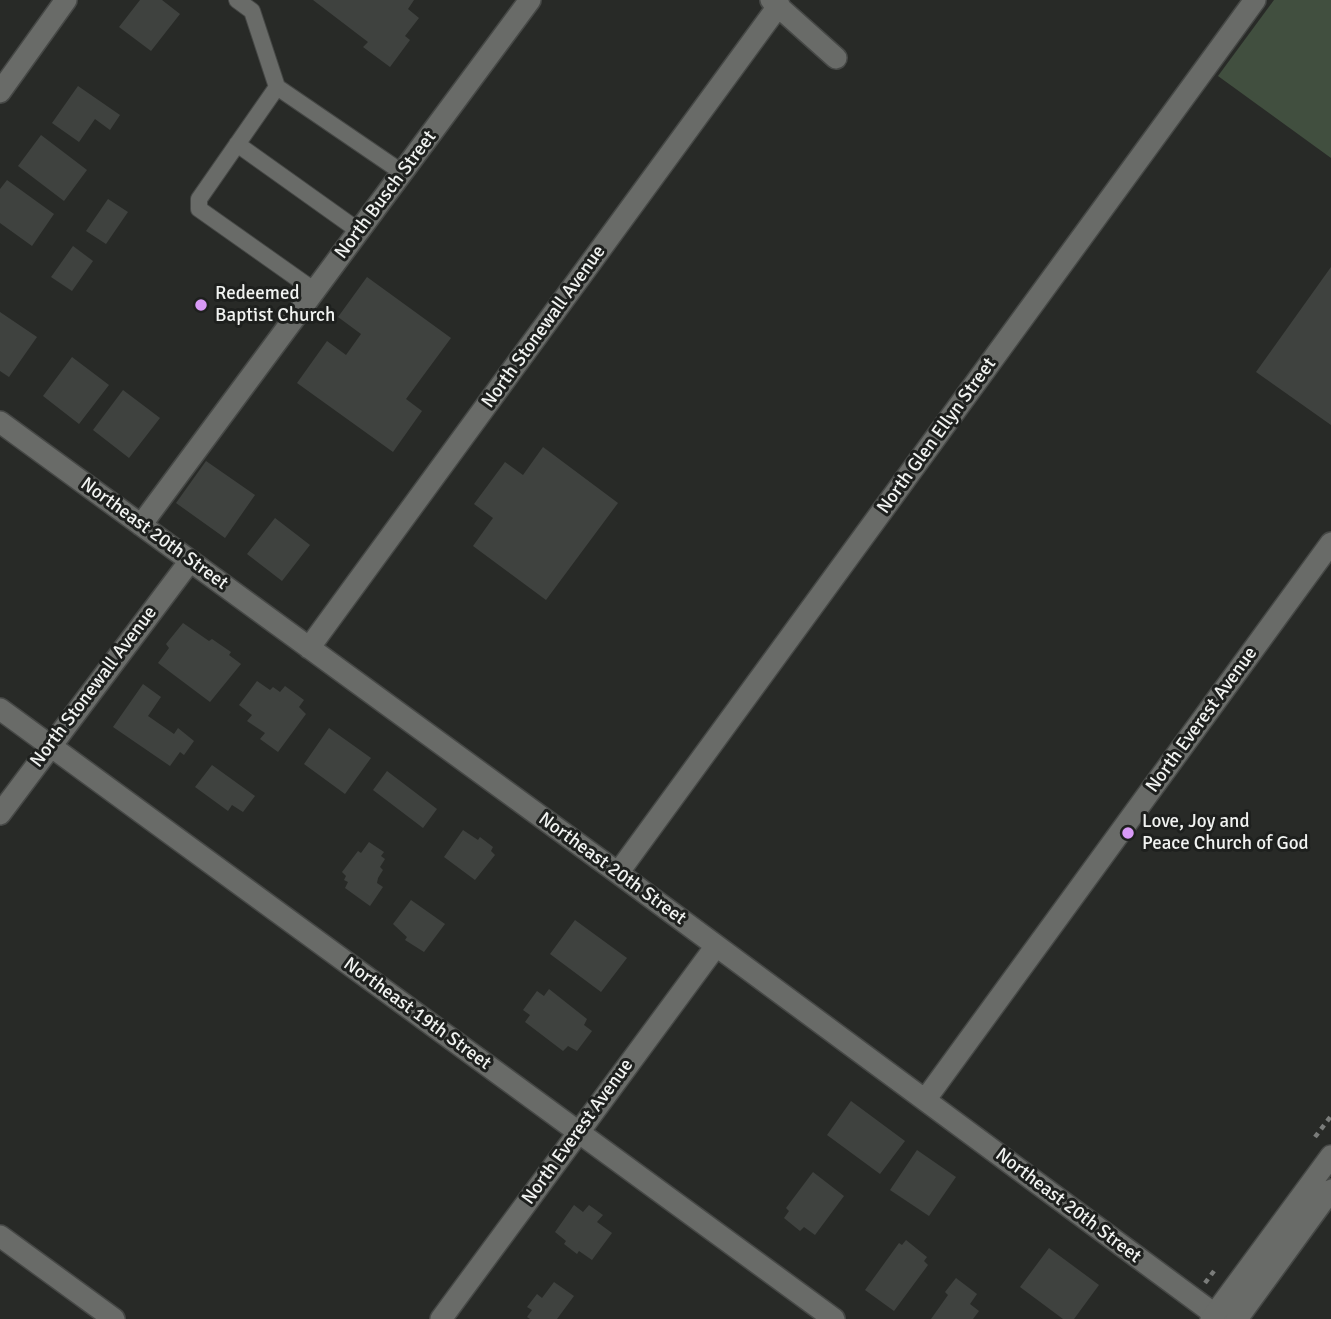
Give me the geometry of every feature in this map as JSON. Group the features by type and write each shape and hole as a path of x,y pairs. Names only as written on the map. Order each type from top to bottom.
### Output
{"street":[{"path":"0,92 66,0"},
{"name":"North Busch Street","path":"141,525 530,0"},
{"name":"North Glen Ellyn Street","path":"618,873 1255,0"},
{"path":"775,3 836,58"},
{"name":"North Stonewall Avenue","path":"309,648 775,3"},
{"name":"Northeast 20th Street","path":"0,422 618,873 1215,1317"},
{"name":"North Everest Avenue","path":"925,1100 1331,543"},
{"name":"North Stonewall Avenue","path":"0,814 190,561"},
{"name":"Northeast 19th Street","path":"0,709 834,1319"},
{"name":"North Everest Avenue","path":"441,1319 716,946"},
{"path":"1215,1317 1331,1156"},
{"path":"1237,1319 1331,1190"},
{"path":"0,1236 114,1319"}],"lane":[{"path":"237,0 252,11 277,87 403,173"},
{"path":"277,87 199,199 199,209 315,291"},
{"path":"237,144 359,231"}],"green space":[{"path":"1274,0 1331,0 1331,158 1218,76"}],"building":[{"path":"140,0 162,0 180,14 151,51 119,27"},
{"path":"313,0 414,0 408,9 419,18 405,36 410,40 390,67 363,47 368,42"},
{"path":"78,86 120,115 110,130 95,119 79,142 52,123"},
{"path":"41,135 87,170 64,201 18,166"},
{"path":"7,180 54,214 32,246 0,223 0,189"},
{"path":"108,199 128,212 106,244 86,231"},
{"path":"73,246 93,261 72,291 51,277"},
{"path":"1331,267 1331,425 1256,372"},
{"path":"367,277 451,338 406,399 422,411 393,452 297,383 327,341 346,355 361,334 338,317"},
{"path":"0,312 37,337 9,377 0,371"},
{"path":"72,357 109,385 79,424 43,396"},
{"path":"123,390 160,418 129,458 93,430"},
{"path":"543,447 618,503 546,600 473,546 493,518 474,504 505,462 523,475"},
{"path":"206,461 255,495 225,538 176,503"},
{"path":"275,518 310,545 282,581 247,554"},
{"path":"183,623 231,652 229,655 241,664 210,702 158,663 169,648 166,644"},
{"path":"257,681 270,690 273,687 280,692 285,686 304,700 299,707 306,714 278,752 260,739 265,733 247,721 252,715 239,705"},
{"path":"143,684 161,697 148,716 174,734 178,728 194,741 184,755 180,752 170,766 113,727"},
{"path":"329,728 371,758 345,794 304,764"},
{"path":"212,765 255,796 243,812 232,805 228,811 195,787"},
{"path":"387,771 437,809 423,828 373,790"},
{"path":"463,830 478,840 480,837 493,847 491,851 495,855 475,880 444,857"},
{"path":"369,842 384,852 381,856 385,859 380,867 383,870 377,883 383,887 370,906 345,888 348,882 344,880 346,876 342,872 358,851 361,853"},
{"path":"411,900 445,924 424,952 405,940 407,937 393,924"},
{"path":"575,920 627,958 601,992 550,954"},
{"path":"549,989 587,1019 584,1025 592,1031 577,1051 568,1046 563,1051 525,1022 530,1015 523,1010 537,991 544,996"},
{"path":"851,1101 905,1141 880,1174 827,1135"},
{"path":"917,1150 956,1177 929,1216 890,1190"},
{"path":"813,1172 844,1196 815,1235 804,1227 800,1231 784,1218 789,1211 786,1208"},
{"path":"574,1205 583,1212 589,1205 603,1215 597,1222 612,1233 592,1260 579,1251 577,1254 564,1244 566,1241 555,1232"},
{"path":"906,1240 927,1257 924,1261 928,1265 894,1311 865,1290 899,1243 902,1245"},
{"path":"1049,1248 1099,1285 1074,1319 1063,1319 1020,1287"},
{"path":"956,1278 977,1294 970,1304 979,1311 973,1319 931,1319 948,1295 945,1292"},
{"path":"554,1282 574,1296 557,1319 527,1317 532,1310 527,1307 537,1294 542,1298"}],"place":[{"name":"Redeemed Baptist Church","path":"201,305"},
{"name":"Love, Joy and Peace Church of God","path":"1128,833"}]}
